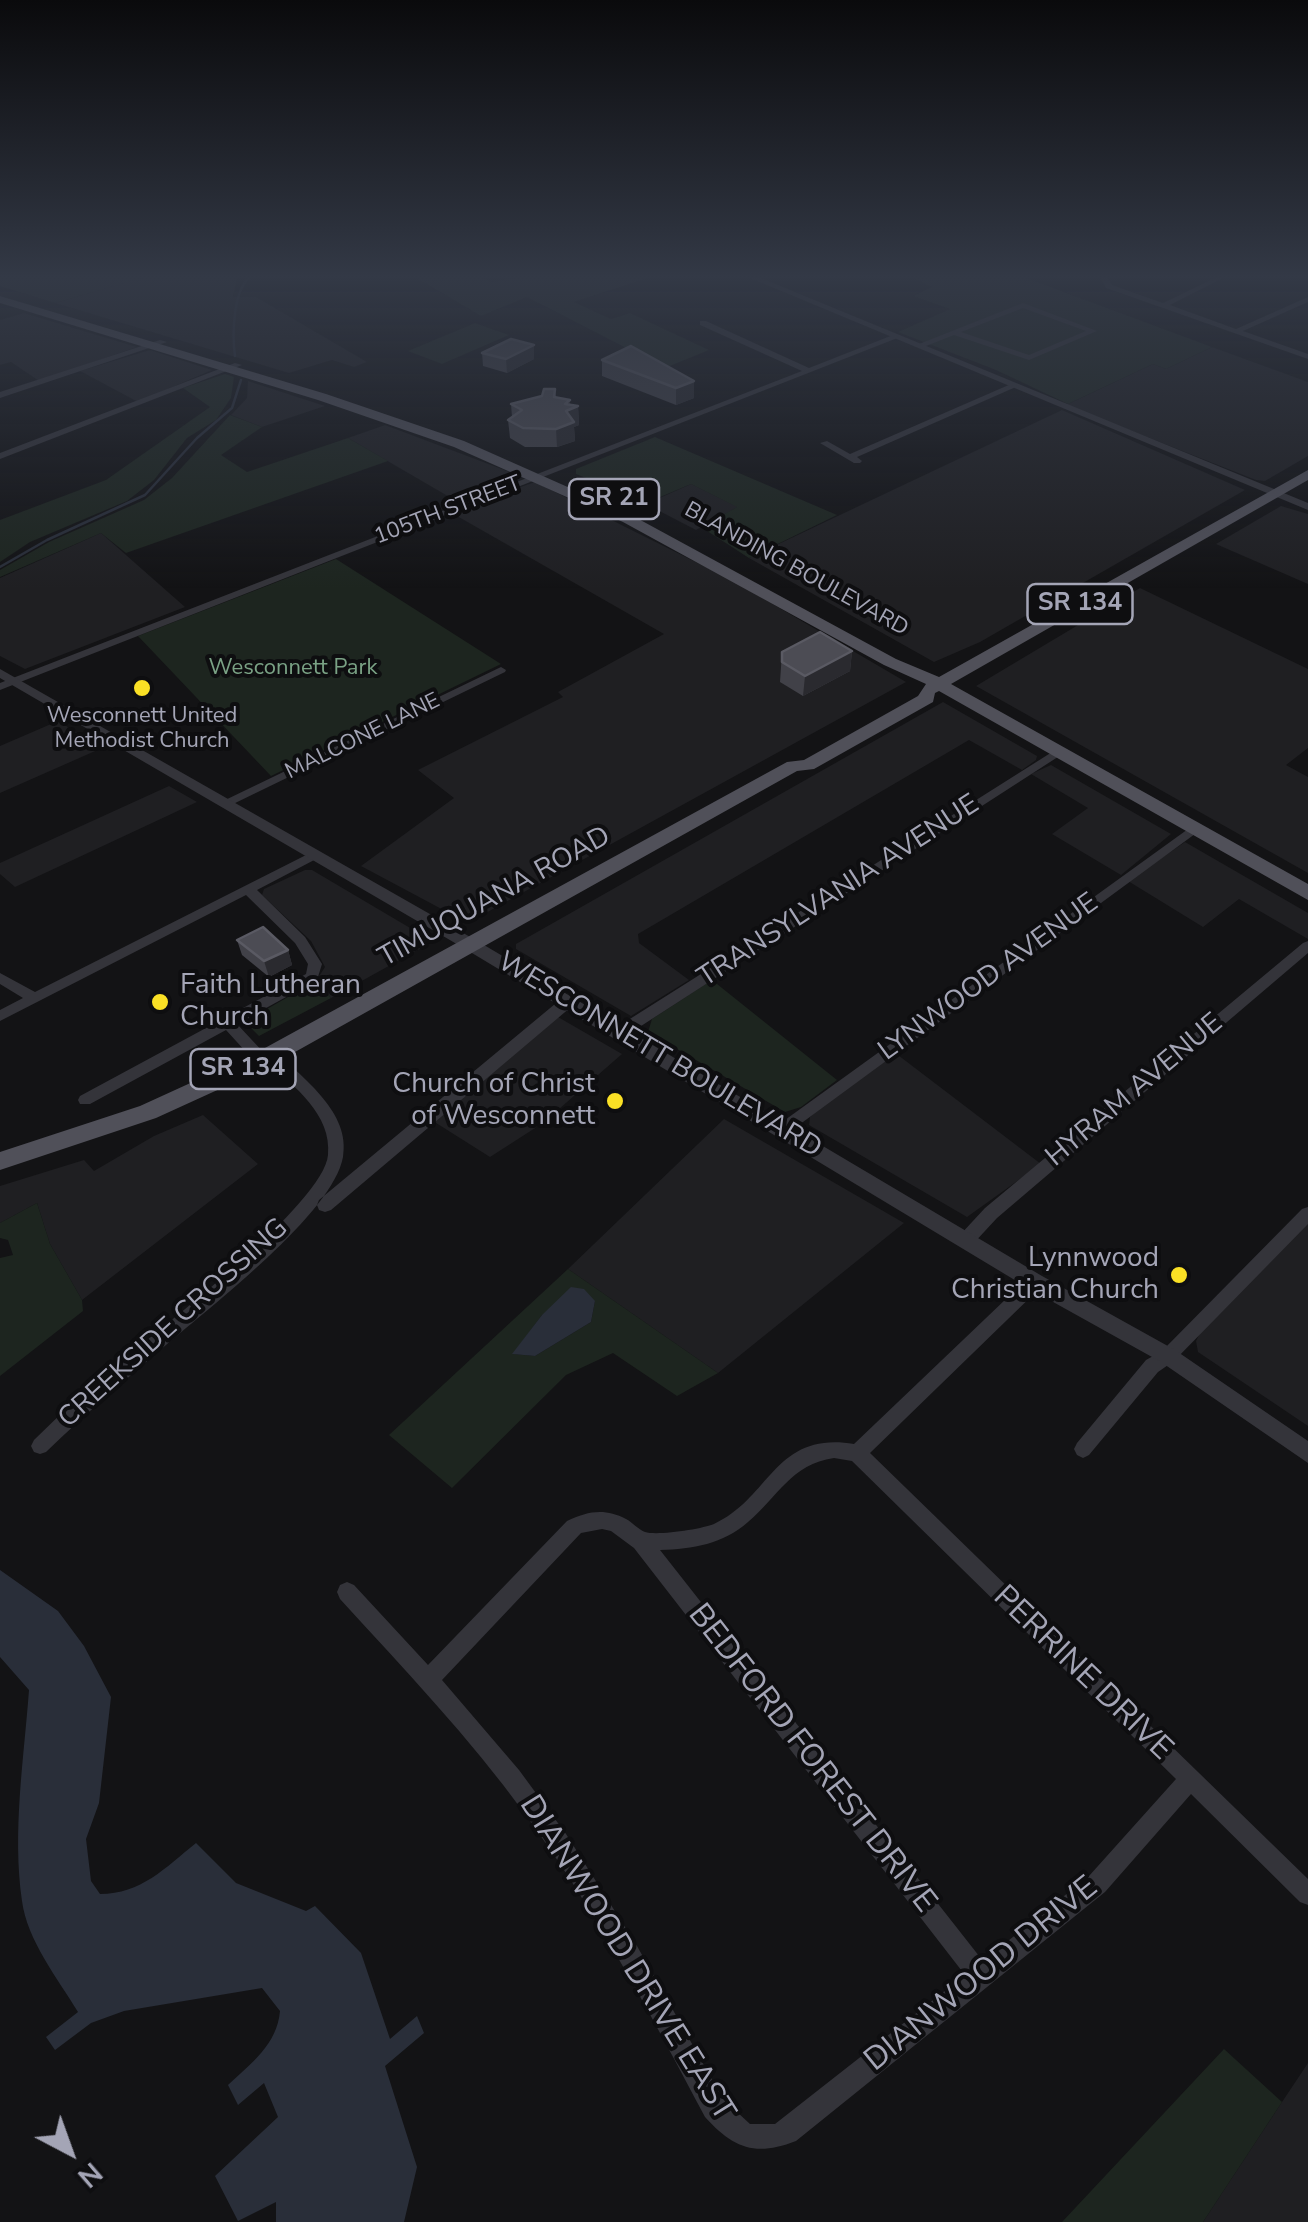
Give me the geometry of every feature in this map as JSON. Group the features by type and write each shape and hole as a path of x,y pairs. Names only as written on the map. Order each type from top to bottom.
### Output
{"main road":[{"name":"BLANDING BOULEVARD","path":"282,382 422,426 542,474 666,531 933,688 1060,751 1308,892"},
{"name":"BLANDING BOULEVARD","path":"542,474 628,518 727,556 906,656 933,688"},
{"name":"TIMUQUANA ROAD","path":"0,1161 148,1112 266,1058 793,766 793,758 915,690 933,688 1308,474"}],"street":[{"path":"0,395 41,382"},
{"path":"0,456 195,382"},
{"name":"105TH STREET","path":"7,684 781,382"},
{"path":"1004,382 1308,507"},
{"path":"824,443 855,458 1014,386"},
{"name":"MALCONE LANE","path":"225,803 501,670"},
{"name":"WESCONNETT BOULEVARD","path":"0,673 7,684 225,803 473,946 1035,1282 1168,1356 1308,1454"},
{"name":"TRANSYLVANIA AVENUE","path":"618,1033 1060,751"},
{"name":"LYNWOOD AVENUE","path":"783,1128 1196,828"},
{"path":"0,1016 314,855"},
{"path":"85,1100 306,982 316,970 300,940 248,890"},
{"name":"HYRAM AVENUE","path":"966,1240 991,1213 1308,946"},
{"path":"0,978 34,998"},
{"path":"326,1205 566,1003"},
{"name":"CREEKSIDE CROSSING","path":"40,1446 272,1244 327,1180 336,1156 332,1122 314,1097 229,1024"},
{"path":"1083,1450 1152,1366 1168,1356 1308,1214"},
{"path":"428,1680 574,1527 587,1520 608,1518 618,1521 642,1541 684,1540 724,1528 809,1453 835,1447 857,1453 1035,1282"},
{"name":"PERRINE DRIVE","path":"857,1453 1308,1894"},
{"name":"BEDFORD FOREST DRIVE","path":"642,1541 980,1976"},
{"name":"DIANWOOD DRIVE EAST","path":"347,1592 428,1680 533,1806 632,1957 714,2108 732,2129 752,2140"},
{"name":"DIANWOOD DRIVE","path":"752,2140 770,2140 787,2132 1098,1884 1190,1779"}],"shaded area":[{"path":"100,382 185,382 138,402"},
{"path":"250,382 325,406 262,427 231,415 247,398"},
{"path":"1115,382 1307,382 1308,456 1265,481 1256,480 1066,405"},
{"path":"1062,410 1245,490 980,642 934,662 749,558"},
{"path":"385,425 518,477 458,502 348,438"},
{"path":"535,482 730,579 906,682 473,920 464,921 361,866 454,798 418,770 563,697 558,692 664,634 450,512"},
{"path":"691,484 738,507 696,530 646,504"},
{"path":"1281,506 1308,514 1308,584 1216,544"},
{"path":"101,533 185,607 25,669 0,656 0,578"},
{"path":"1140,588 1308,669 1308,748 1286,765 1308,777 1308,873 976,686"},
{"path":"943,702 1037,756 1036,760 1022,770 969,740 638,934 639,943 689,980 631,1016 516,949 516,944"},
{"path":"58,721 102,748 0,793 0,746"},
{"path":"1051,765 1171,834 1121,875 1052,834 1088,808 1031,774"},
{"path":"169,786 197,802 15,887 0,874 0,863"},
{"path":"1185,842 1308,913 1308,939 1239,899 1203,927 1128,881"},
{"path":"312,870 422,935 423,947 331,998 316,981 325,967 311,941 262,895 264,889"},
{"path":"558,1017 622,1054 543,1123 490,1157 433,1121"},
{"path":"894,1052 1041,1164 967,1217 809,1125 810,1117 818,1109"},
{"path":"203,1115 258,1164 82,1300 50,1244 37,1203 0,1223 0,1186 84,1160 94,1171 154,1136"},
{"path":"724,1119 904,1223 718,1373 568,1269"},
{"path":"1308,1223 1308,1426 1198,1352 1196,1341 1202,1329"},
{"path":"571,1287 584,1289 595,1301 591,1322 535,1356 512,1354 542,1315"},
{"path":"0,1570 58,1611 84,1646 111,1697 99,1803 86,1839 91,1881 100,1894 140,1884 196,1843 236,1883 306,1911 315,1906 361,1953 390,2039 417,2016 424,2033 385,2066 417,2167 404,2222 276,2222 276,2202 238,2221 215,2176 278,2117 264,2083 238,2105 228,2085 262,2052 278,2023 280,2011 262,1988 124,2011 91,2023 55,2050 46,2037 78,2012 37,1945 22,1901 19,1822 29,1690 0,1657"},
{"path":"1308,2063 1308,2222 1203,2222 1282,2102"}],"green space":[{"path":"202,382 233,382 231,398 216,420 187,438 154,480 127,501 30,542 0,562 0,520 106,480 210,407 183,388"},
{"path":"1021,382 1115,382 1068,404"},
{"path":"230,415 262,427 221,455 247,472 348,438 388,461 126,553 101,533 0,577 0,570 49,542 144,500 172,478"},
{"path":"655,437 837,515 749,558 701,527 737,507 691,484 646,503 576,474 576,469"},
{"name":"Wesconnett Park","path":"336,559 501,664 271,776 138,636"},
{"path":"712,980 837,1080 801,1107 785,1112 648,1032 652,1019"},
{"path":"316,981 331,998 259,1036 248,1025 253,1017"},
{"path":"37,1203 50,1244 82,1300 83,1311 0,1376 0,1258 13,1255 8,1240 0,1238 0,1223"},
{"path":"568,1269 718,1373 677,1396 613,1353 566,1375 452,1488 389,1435","holes":["595,1301 591,1322 535,1356 513,1354 542,1315"]},
{"path":"1224,2049 1282,2102 1203,2222 1062,2222"}],"building":[{"path":"659,382 692,382 676,388"},
{"path":"544,389 555,389 554,397 578,406 566,411 574,422 556,429 523,428 508,420 522,410 511,404 542,396"},
{"path":"820,632 852,651 805,676 782,662 782,652"},
{"path":"263,927 288,950 264,961 237,940"}],"waterway":[{"path":"0,567 47,540 145,495 197,438 232,408 240,382"}],"place":[{"name":"Wesconnett United Methodist Church","path":"142,688"},
{"name":"Faith Lutheran Church","path":"160,1002"},
{"name":"Church of Christ of Wesconnett","path":"615,1101"},
{"name":"Lynnwood Christian Church","path":"1179,1275"}]}
